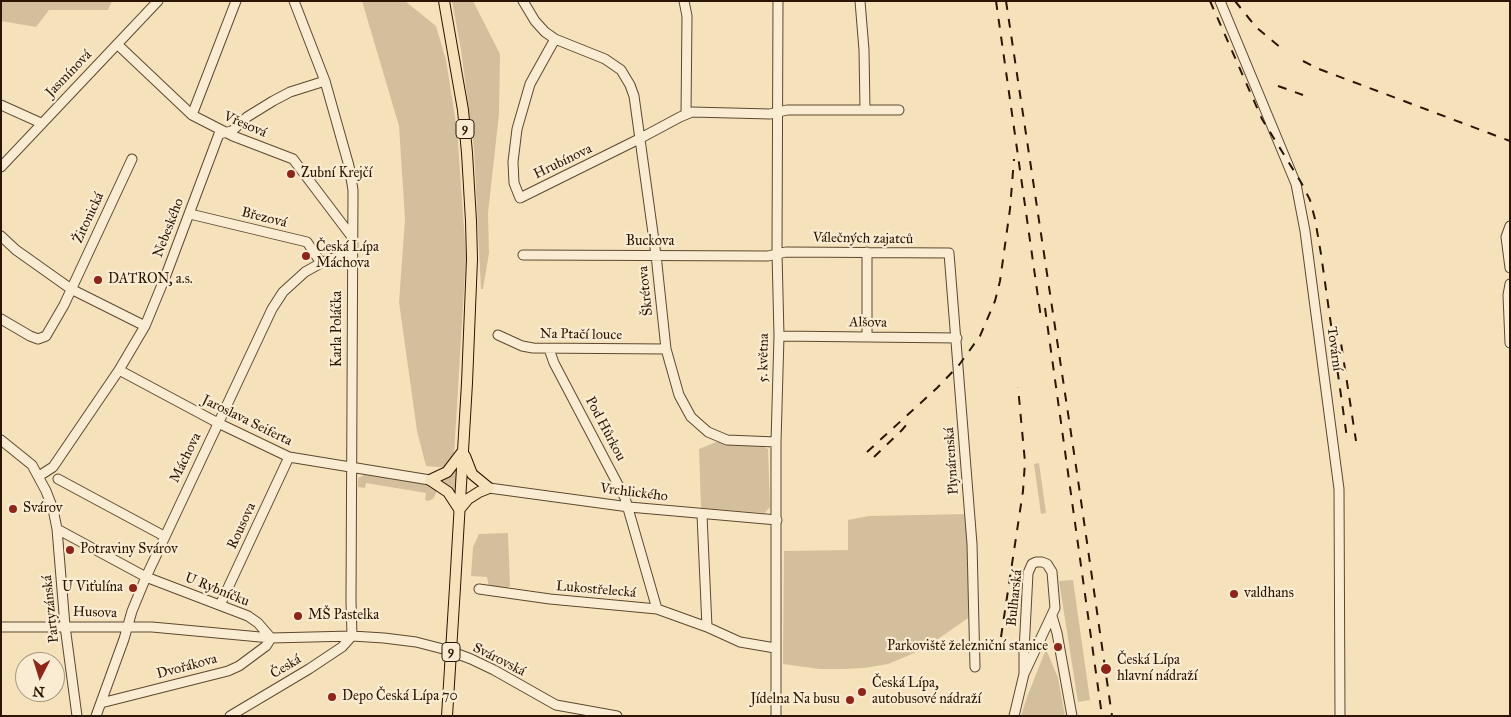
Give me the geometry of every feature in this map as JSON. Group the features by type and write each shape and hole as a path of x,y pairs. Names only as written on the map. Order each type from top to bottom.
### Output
{"main road":[{"name":"9","path":"444,1 463,110 468,153 472,259 447,716"},
{"path":"430,480 447,472 463,450"},
{"path":"430,480 448,492 459,510 468,500 489,488 472,474 463,450"}],"street":[{"name":"Jasmínová","path":"1,167 41,122 158,1"},
{"path":"192,115 236,1"},
{"name":"Karla Poláčka","path":"294,1 325,82 349,166 353,190 352,636"},
{"path":"523,1 535,21 555,39"},
{"path":"684,1 687,16 686,114"},
{"name":"5. května","path":"776,716 776,442 779,336 777,253 778,1"},
{"path":"860,1 864,50 865,110"},
{"name":"Tovární","path":"1220,1 1296,184 1305,231 1339,489 1340,716"},
{"name":"Škrétova","path":"555,39 605,59 620,70 630,85 634,96 656,256 666,349 679,395 691,417 708,432 728,440 776,442"},
{"name":"Hrubínova","path":"555,39 530,84 517,129 513,162 514,183 520,198 692,112 770,114 787,110 899,110"},
{"name":"Vřesová","path":"117,44 192,115 229,135 292,158 352,238"},
{"name":"Nebeského","path":"39,476 53,467 119,370 145,326 190,214 219,134 229,135 247,118 273,100 290,92 325,82"},
{"path":"1,105 41,122"},
{"name":"Žitonická","path":"1,319 38,339 46,336 71,289 132,159"},
{"name":"Březová","path":"190,214 307,242 322,263"},
{"path":"1510,226 1506,237 1510,268"},
{"path":"1,236 16,250 71,289 145,326"},
{"name":"Máchova","path":"96,716 132,611 146,577 272,309 283,292 305,272 352,251"},
{"path":"867,252 867,336"},
{"name":"Válečných zajatců","path":"777,253 949,253"},
{"name":"Buckova","path":"523,255 768,256 777,253"},
{"name":"Plynárenská","path":"949,253 972,544 975,667"},
{"path":"1510,284 1508,308 1510,342"},
{"name":"Na Ptačí louce","path":"498,334 522,346 549,349 666,349"},
{"name":"Alšova","path":"779,336 957,338"},
{"name":"Pod Hůrkou","path":"549,349 554,363 629,507 657,609"},
{"name":"Jaroslava Seiferta","path":"119,370 218,423 289,457 430,480"},
{"name":"Partyzánská","path":"1,440 32,465 53,508 57,529 65,626 77,716"},
{"name":"Rousova","path":"220,605 289,457"},
{"path":"58,479 164,536"},
{"name":"Vrchlického","path":"489,488 629,507 777,520"},
{"path":"702,514 707,628"},
{"name":"U Rybníčku","path":"57,529 146,577 248,616 271,638"},
{"name":"Bulharská","path":"1014,716 1024,674 1052,616 1055,600 1052,572 1046,564 1036,562 1028,573 1024,674"},
{"name":"Lukostřelecká","path":"479,589 550,599 657,609 740,642 776,648"},
{"name":"Bulharská","path":"1052,616 1072,716"},
{"name":"Husova","path":"1,627 65,626 127,628"},
{"name":"Svárovská","path":"127,628 152,628 271,638 352,636 416,642 446,650 494,670 556,705 578,713 617,716"},
{"name":"Česká","path":"230,716 309,669 342,647 352,636"},
{"name":"Dvořákova","path":"101,703 234,669 266,646 271,638"}],"shaded area":[{"path":"1,1 112,1 108,10 49,10 36,27 1,21"},
{"path":"362,1 405,1 436,26 446,60 457,129 466,256 454,455 451,468 426,466 417,431 399,302 405,219 399,126"},
{"path":"452,1 473,1 500,54 499,114 488,213 489,253 483,289 481,289 474,149 461,50"},
{"path":"716,442 760,445 768,449 770,507 765,513 701,508 699,449"},
{"path":"1039,463 1046,513 1041,514 1034,464"},
{"path":"457,467 456,488 455,495 436,481"},
{"path":"366,474 439,488 433,499 428,501 425,500 426,493 366,483 365,488 358,487 358,478"},
{"path":"968,514 968,618 924,649 888,664 864,668 819,669 783,664 784,551 848,550 848,520 869,516"},
{"path":"508,533 510,586 506,589 489,587 487,577 471,576 473,547 479,534"},
{"path":"1073,580 1090,700 1078,702 1059,581"},
{"path":"1046,649 1058,678 1065,716 1021,716 1027,697"}],"railway":[{"path":"996,1 1041,318"},
{"path":"1006,1 1112,716"},
{"path":"1210,1 1262,119 1310,200 1321,254 1347,438"},
{"path":"1235,1 1256,27 1281,48"},
{"path":"1303,61 1319,69 1510,141"},
{"path":"1278,86 1303,95"},
{"path":"867,452 937,388 959,365 980,336 995,301 1000,281 1010,209 1014,159"},
{"path":"1045,308 1102,716"},
{"path":"1337,327 1356,441"},
{"path":"1001,637 1023,491 1025,462 1018,387"},
{"path":"874,457 911,419"}],"place":[{"name":"Zubní Krejčí","path":"291,174"},
{"name":"Česká Lípa Máchova","path":"306,256"},
{"name":"DATRON, a.s.","path":"98,280"},
{"name":"Svárov","path":"13,509"},
{"name":"Potraviny Svárov","path":"70,550"},
{"name":"U Viťulína","path":"133,588"},
{"name":"valdhans","path":"1234,594"},
{"name":"MŠ Pastelka","path":"298,616"},
{"name":"Parkoviště železniční stanice","path":"1058,647"},
{"name":"Česká Lípa hlavní nádraží","path":"1106,669"},
{"name":"Česká Lípa, autobusové nádraží","path":"862,692"},
{"name":"Depo Česká Lípa 70","path":"332,697"},
{"name":"Jídelna Na busu","path":"850,700"}]}
